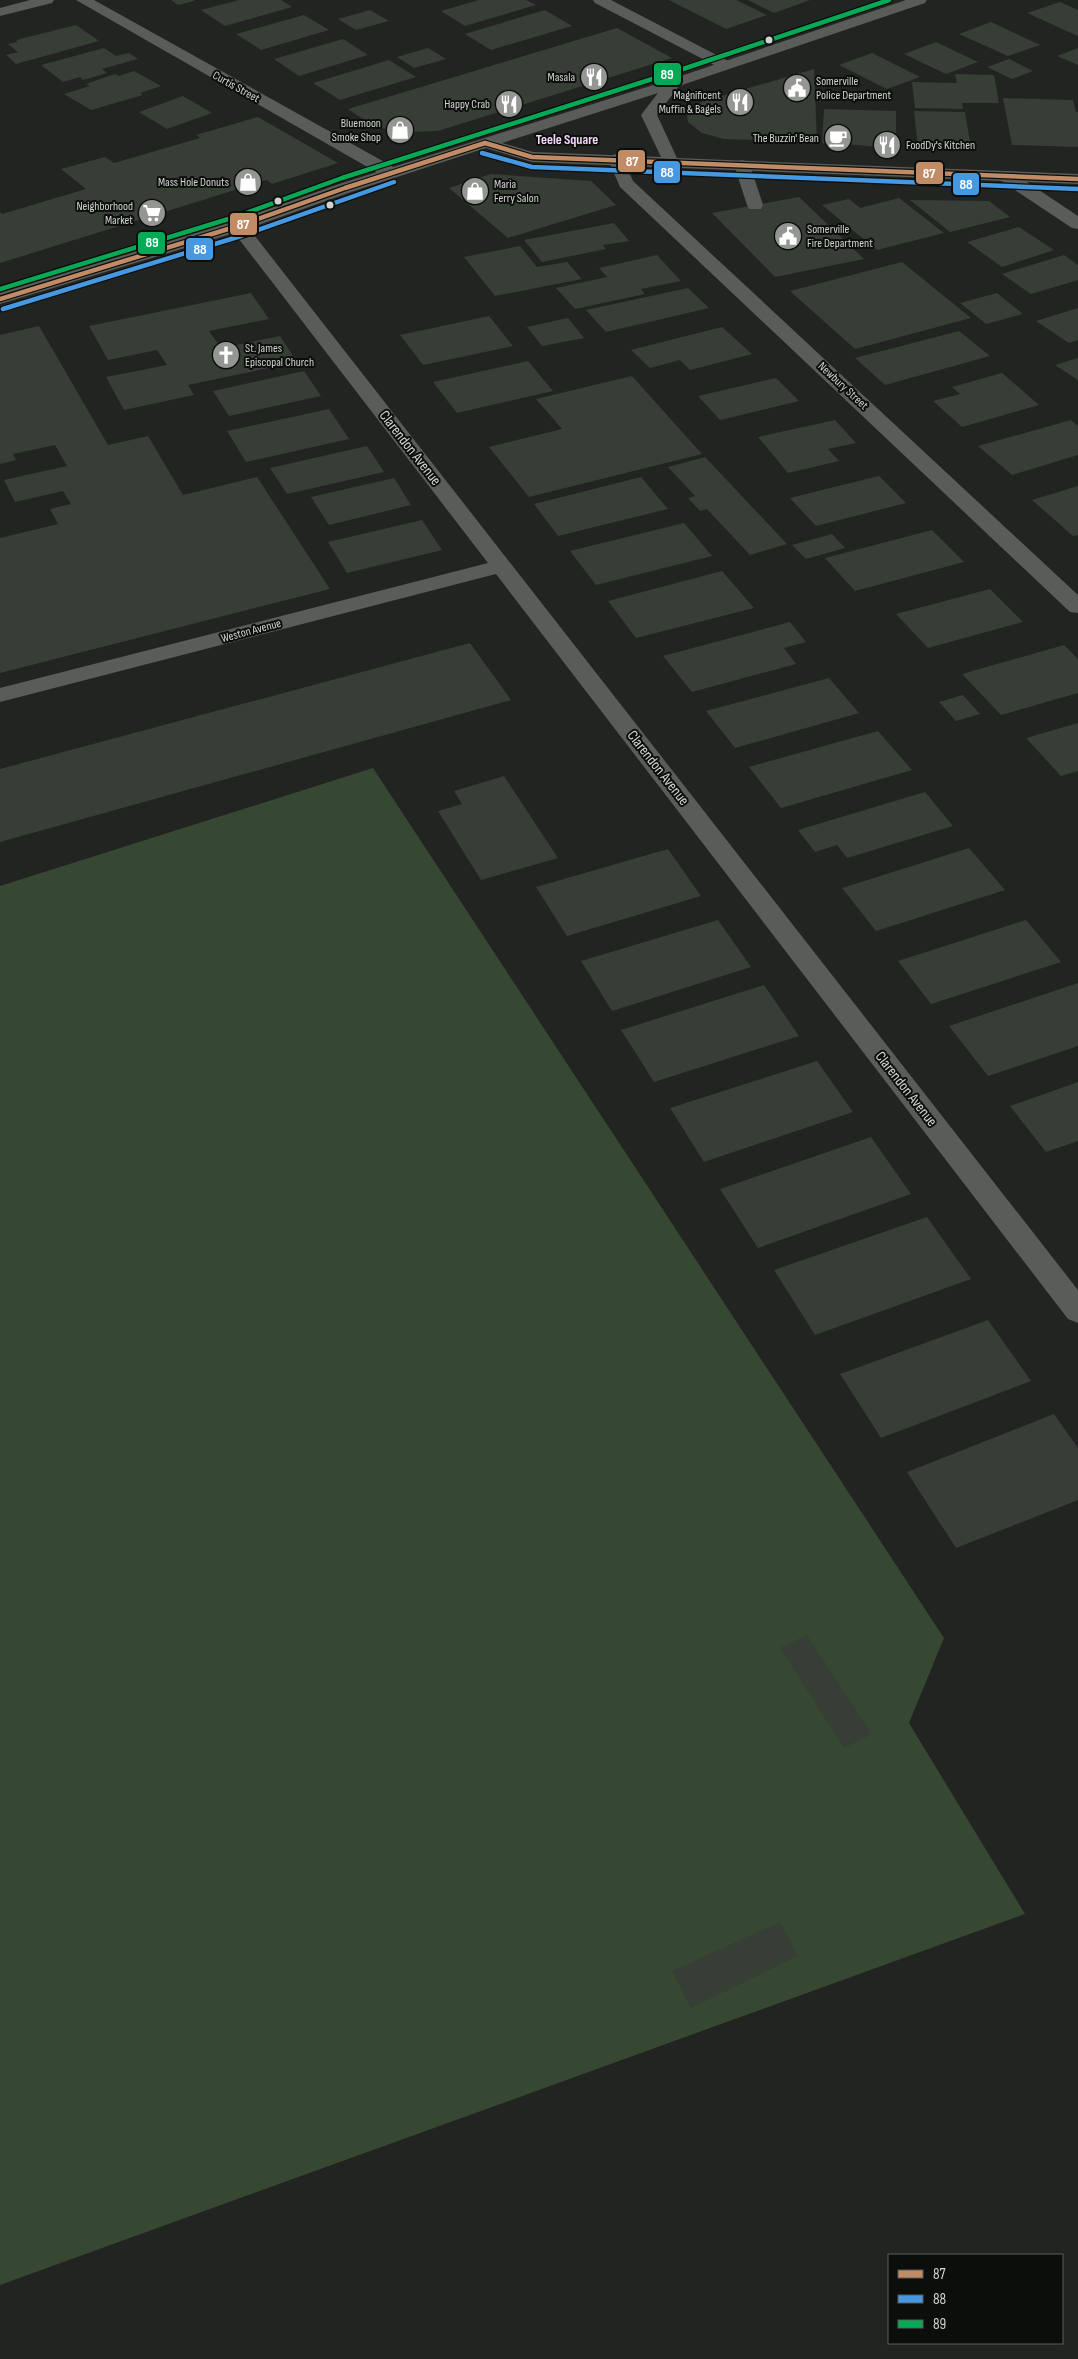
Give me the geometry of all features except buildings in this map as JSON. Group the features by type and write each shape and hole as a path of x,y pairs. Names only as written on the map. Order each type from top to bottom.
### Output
{"street":[{"path":"0,12 47,0"},
{"name":"Curtis Street","path":"82,0 391,173"},
{"path":"600,0 725,65"},
{"path":"0,299 238,226 391,173 674,83 920,0"},
{"path":"671,162 649,115 674,83"},
{"path":"485,143 532,157 1078,179"},
{"name":"Newbury Street","path":"616,159 626,183 1078,607"},
{"path":"742,165 755,205"},
{"path":"1006,176 1078,224"},
{"name":"Clarendon Avenue","path":"238,226 1078,1311"},
{"name":"Weston Avenue","path":"0,695 502,566"}],"green space":[{"path":"373,768 944,1638 909,1723 1025,1914 0,2285 0,886"}],"transit line":[{"name":"89","path":"0,289 235,217 342,178 671,73 889,0"},
{"name":"87","path":"485,143 532,157 1078,179"},
{"name":"87","path":"0,299 238,226 345,188 485,143"},
{"name":"88","path":"482,153 532,167 1078,189"},
{"name":"88","path":"3,309 241,236 394,182"}],"place":[{"name":"Masala","path":"594,77"},
{"name":"Somerville Police Department","path":"797,88"},
{"name":"Magnificent Muffin & Bagels","path":"740,102"},
{"name":"Happy Crab","path":"509,104"},
{"name":"Bluemoon Smoke Shop","path":"400,130"},
{"name":"The Buzzin' Bean","path":"838,138"},
{"name":"FoodDy's Kitchen","path":"887,145"},
{"name":"Mass Hole Donuts","path":"248,182"},
{"name":"Maria Ferry Salon","path":"475,191"},
{"name":"Neighborhood Market","path":"152,213"},
{"name":"Somerville Fire Department","path":"788,236"},
{"name":"St. James Episcopal Church","path":"226,355"}],"district":[{"name":"Teele Square","path":"567,139"}]}
